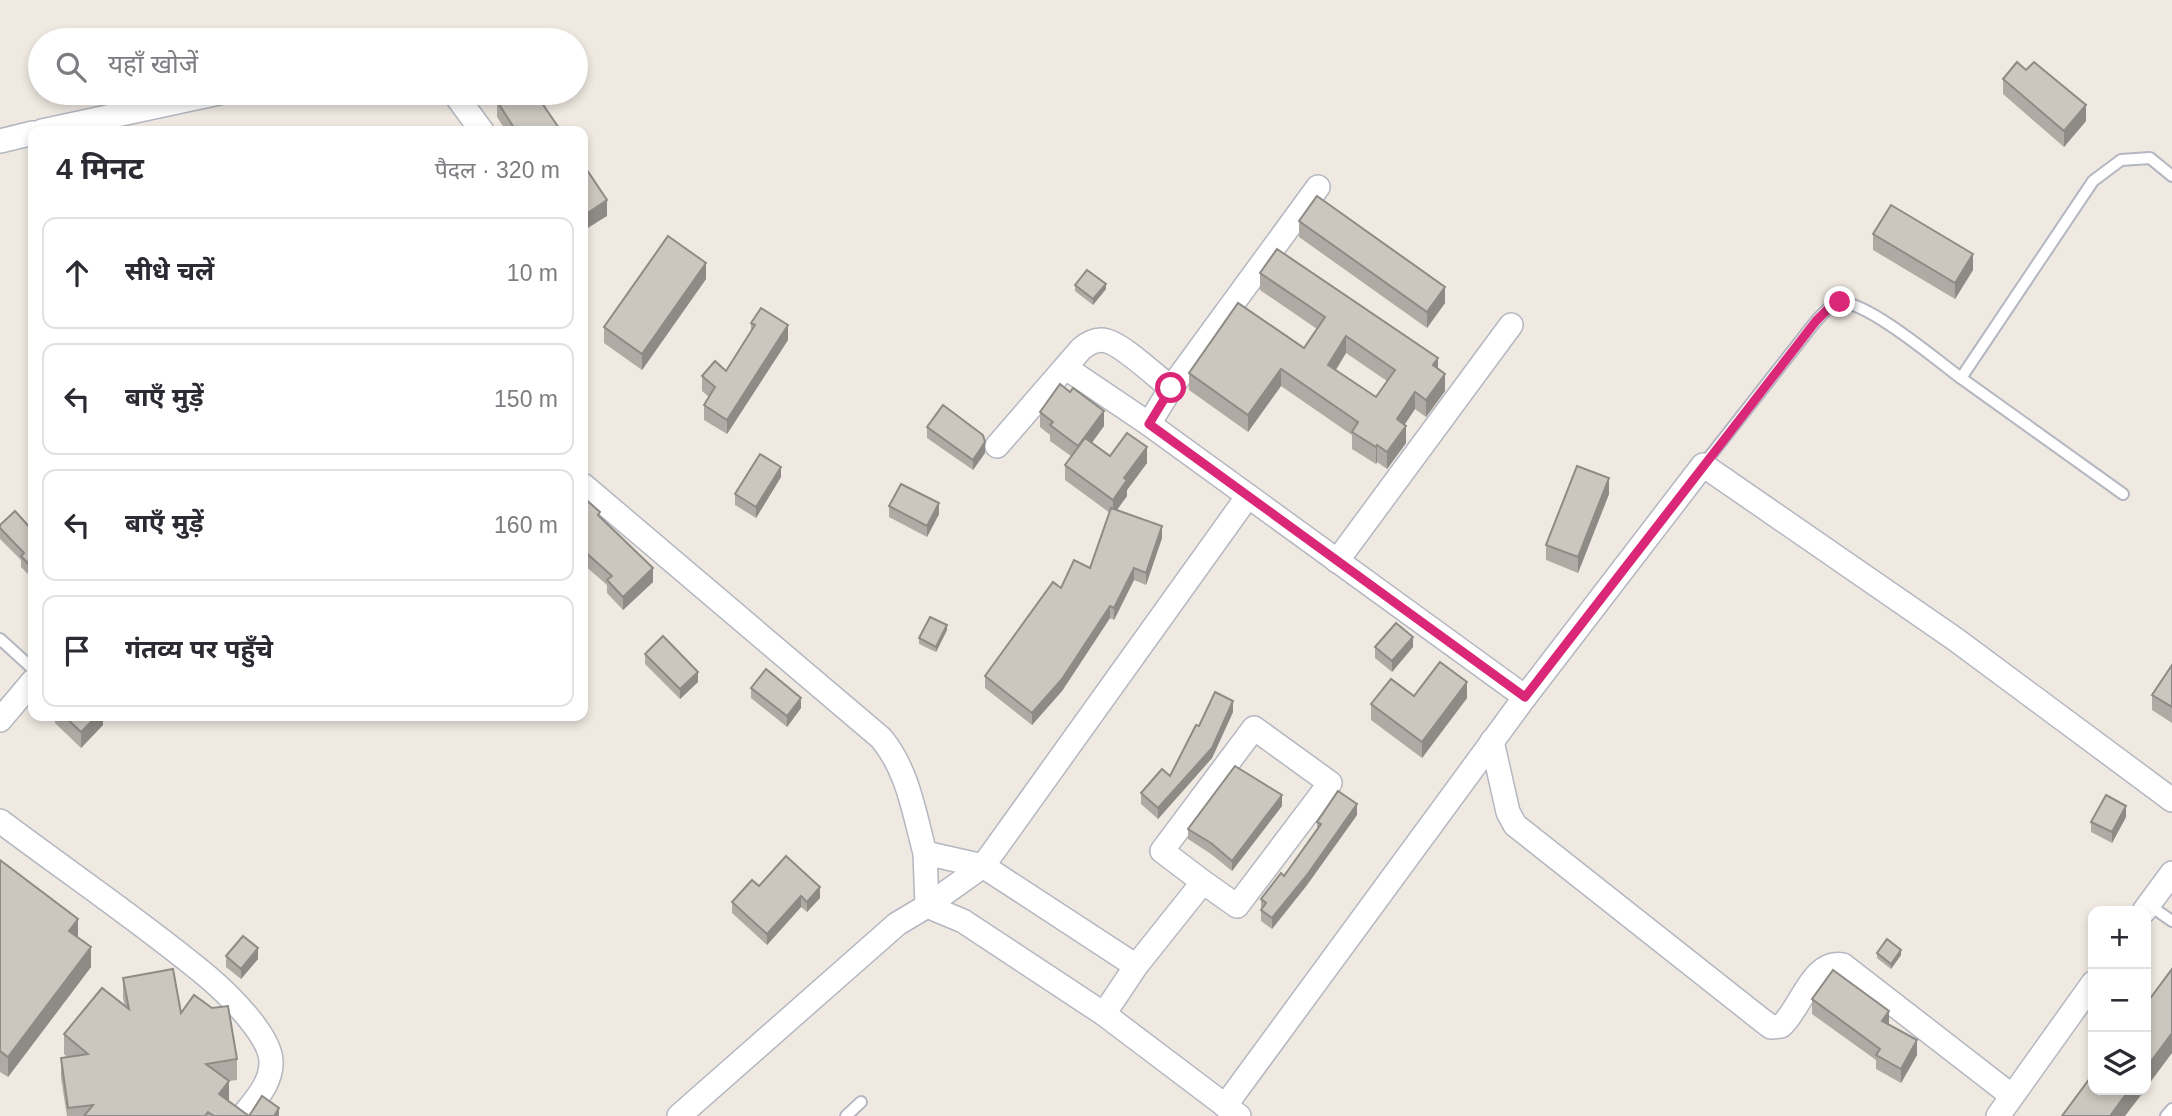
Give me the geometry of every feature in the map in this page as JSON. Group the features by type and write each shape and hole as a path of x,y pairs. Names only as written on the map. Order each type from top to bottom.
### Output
{"street":[{"path":"65,126 163,105"},
{"path":"463,105 478,126"},
{"path":"0,141 28,134"},
{"path":"1149,424 1171,388 1318,187"},
{"path":"1337,561 1511,325"},
{"path":"997,446 1087,344 1104,340 1118,346 1171,388"},
{"path":"1066,368 1149,424 1525,697"},
{"path":"927,906 963,920 1104,1014 1232,1111 1492,741 1703,465 1955,639 2172,800"},
{"path":"588,489 881,738 903,774 925,853 927,906"},
{"path":"679,1116 897,924 983,866 1248,496"},
{"path":"0,720 28,687"},
{"path":"1255,728 1329,783 1237,906 1203,882 1162,851 1255,728"},
{"path":"1492,741 1508,812 1515,825 1771,1027 1781,1026 1820,970 1835,963 1843,965 2012,1096"},
{"path":"0,821 210,979 250,1020 265,1041 272,1059 270,1079 243,1116"},
{"path":"925,853 983,866 1136,966"},
{"path":"2148,906 2172,873"},
{"path":"1104,1014 1136,966 1203,882"},
{"path":"1998,1116 2088,990"}],"lane":[{"path":"1961,378 2093,181 2120,160 2150,158 2172,176"},
{"path":"1703,465 1816,321 1840,302 1875,315 2123,494"},
{"path":"0,639 28,664"},
{"path":"2151,910 2172,921"},
{"path":"846,1116 861,1102"},
{"path":"2166,1116 2172,1108"}],"building":[{"path":"2017,62 2026,70 2034,62 2086,105 2064,131 2003,79"},
{"path":"500,105 543,105 558,126 513,126"},
{"path":"588,172 607,200 588,213"},
{"path":"1317,196 1445,287 1427,312 1299,221"},
{"path":"1891,205 1973,254 1955,283 1873,234"},
{"path":"668,236 706,263 642,354 604,327"},
{"path":"1277,249 1438,358 1433,365 1445,374 1426,400 1415,392 1397,419 1406,426 1387,452 1352,432 1358,422 1281,369 1248,415 1189,373 1238,303 1304,348 1325,317 1260,273","holes":["1346,336 1395,370 1376,397 1328,365"]},
{"path":"1087,270 1106,284 1093,299 1075,285"},
{"path":"761,308 788,325 727,420 704,405 715,387 702,376 715,361 726,371 755,325 751,323"},
{"path":"1060,384 1070,392 1073,388 1104,411 1078,446 1050,425 1053,422 1040,412"},
{"path":"943,405 983,435 985,442 973,460 927,427"},
{"path":"1127,433 1147,447 1124,478 1127,480 1113,500 1065,465 1085,438 1110,456"},
{"path":"760,454 781,467 756,507 735,494"},
{"path":"1577,466 1609,478 1578,557 1546,545"},
{"path":"901,484 939,503 927,526 889,506"},
{"path":"588,501 600,512 598,515 653,568 623,597 607,580 612,576 588,554"},
{"path":"1111,508 1162,526 1146,573 1134,568 1114,608 1110,606 1062,679 1032,713 985,676 1053,582 1061,588 1074,560 1090,568"},
{"path":"15,511 28,525 28,564 21,556 24,553 0,525"},
{"path":"930,617 947,625 936,647 919,638"},
{"path":"1396,623 1413,637 1392,661 1375,647"},
{"path":"663,636 698,672 680,689 645,654"},
{"path":"1440,662 1467,682 1422,742 1371,704 1391,679 1414,696"},
{"path":"2172,665 2172,707 2152,695"},
{"path":"766,669 801,698 787,716 751,688"},
{"path":"1215,692 1233,701 1212,748 1158,808 1141,793 1162,769 1170,776"},
{"path":"69,721 92,721 81,732"},
{"path":"1235,766 1282,795 1232,861 1211,843 1188,829"},
{"path":"1338,791 1357,804 1307,875 1272,918 1261,910 1266,903 1261,899 1281,873 1284,876 1321,824 1317,822"},
{"path":"2106,795 2126,806 2112,832 2091,822"},
{"path":"786,856 820,887 807,902 801,896 767,934 732,902 752,880 759,886"},
{"path":"0,860 78,919 69,931 91,947 8,1057 0,1051"},
{"path":"243,936 258,948 241,969 226,956"},
{"path":"1887,939 1901,950 1891,964 1877,953"},
{"path":"173,969 181,1013 194,995 212,1008 228,1006 237,1059 206,1064 229,1081 219,1094 249,1116 214,1116 208,1112 205,1116 84,1116 93,1105 68,1108 61,1058 88,1054 64,1034 102,988 129,1009 123,978"},
{"path":"2172,969 2172,1033 2151,1061 2151,1032 2151,997"},
{"path":"1833,970 1889,1011 1882,1021 1917,1040 1901,1069 1876,1055 1880,1049 1812,999"},
{"path":"2088,1081 2088,1095 2125,1095 2110,1116 2062,1116"},
{"path":"262,1096 279,1108 274,1116 249,1116"}],"route":[{"path":"1171,388 1149,424 1525,697 1816,321 1840,302"}]}
